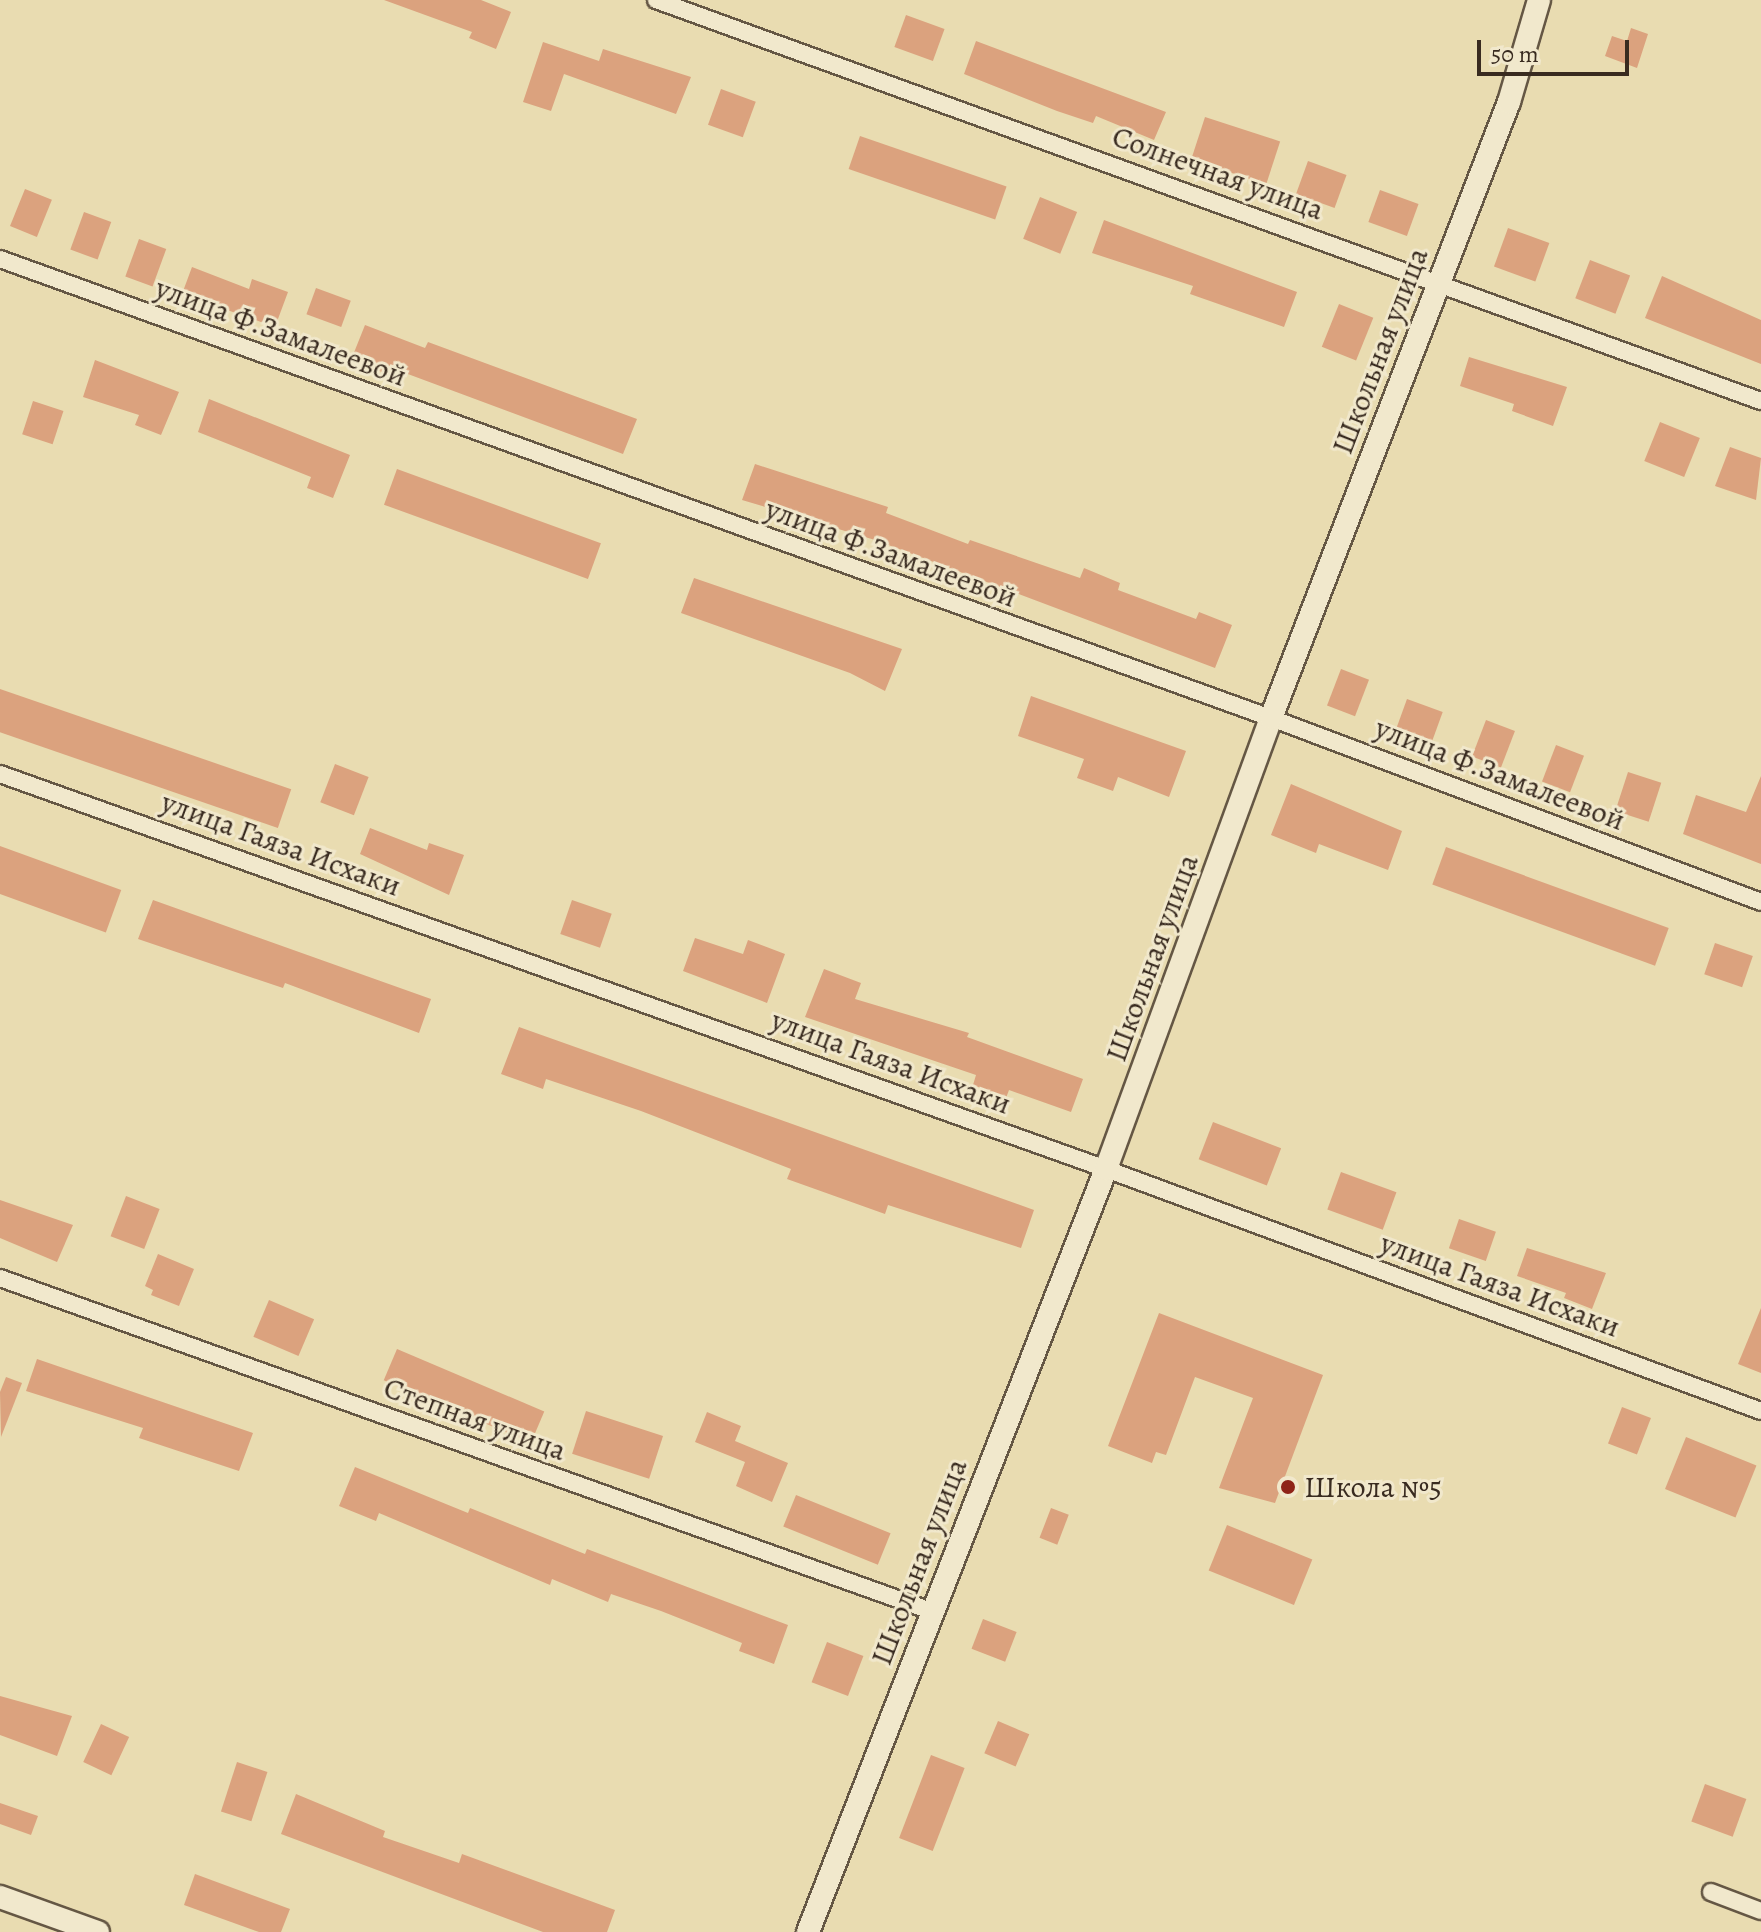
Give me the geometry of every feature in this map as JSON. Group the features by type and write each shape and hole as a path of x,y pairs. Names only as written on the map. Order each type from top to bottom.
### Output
{"street":[{"name":"Солнечная улица","path":"656,0 1761,401"},
{"name":"Школьная улица","path":"808,1932 1106,1169 1271,718 1509,102 1539,0"},
{"name":"улица Ф.Замалеевой","path":"0,259 1271,718 1761,902"},
{"name":"улица Гаяза Исхаки","path":"0,774 1106,1169 1761,1411"},
{"name":"Степная улица","path":"0,1278 931,1611"},
{"path":"1711,1892 1761,1911"},
{"path":"0,1897 98,1932"}],"building":[{"path":"384,0 481,0 511,12 496,49 469,38 472,32"},
{"path":"906,15 945,29 933,61 894,47"},
{"path":"1631,28 1648,34 1637,68 1605,56 1612,36 1627,41"},
{"path":"976,41 1166,112 1154,140 1096,116 1093,123 1057,111 964,74"},
{"path":"543,42 599,61 603,49 691,77 676,114 564,74 551,111 523,102"},
{"path":"721,89 756,102 743,137 708,125"},
{"path":"1205,117 1280,141 1266,184 1191,160"},
{"path":"860,136 1007,186 995,220 849,169"},
{"path":"1308,161 1347,175 1335,208 1296,194"},
{"path":"25,189 52,200 37,237 10,226"},
{"path":"1380,190 1419,204 1407,236 1368,222"},
{"path":"1040,197 1077,212 1060,254 1023,239"},
{"path":"84,212 111,222 98,260 70,250"},
{"path":"1104,220 1297,292 1284,327 1190,294 1193,286 1092,253"},
{"path":"1508,228 1549,243 1535,282 1494,267"},
{"path":"139,239 166,249 153,287 125,277"},
{"path":"1590,260 1630,275 1615,314 1575,298"},
{"path":"192,267 249,289 252,279 288,292 275,327 182,294"},
{"path":"1662,276 1761,320 1761,364 1645,318"},
{"path":"316,288 351,301 341,327 306,314"},
{"path":"1339,304 1373,318 1356,361 1322,347"},
{"path":"365,325 425,348 428,342 637,419 623,454 389,367 387,374 351,360"},
{"path":"1469,357 1567,387 1553,426 1512,411 1514,404 1460,386"},
{"path":"95,360 179,392 161,435 135,425 139,415 83,397"},
{"path":"209,399 350,455 333,498 307,488 311,477 198,432"},
{"path":"33,401 63,411 53,444 22,434"},
{"path":"1660,422 1700,438 1684,477 1644,461"},
{"path":"1730,447 1761,458 1756,500 1715,486"},
{"path":"755,464 888,507 886,513 968,544 970,540 1080,578 1084,568 1120,583 1118,590 1196,619 1199,612 1232,625 1215,668 875,540 742,500"},
{"path":"397,469 601,543 588,579 384,505"},
{"path":"694,578 902,649 885,691 850,673 681,613"},
{"path":"1341,669 1369,680 1355,716 1327,705"},
{"path":"0,689 291,789 278,828 0,732"},
{"path":"1031,696 1186,751 1169,797 1118,777 1113,791 1077,778 1084,759 1018,736"},
{"path":"1407,699 1443,712 1432,741 1396,728"},
{"path":"1486,720 1515,731 1501,768 1472,756"},
{"path":"1556,745 1584,756 1570,792 1542,781"},
{"path":"335,764 369,777 354,815 320,802"},
{"path":"1628,772 1661,783 1649,822 1615,811"},
{"path":"1761,776 1761,864 1683,834 1696,795 1746,812"},
{"path":"1291,784 1402,831 1388,870 1319,844 1316,853 1271,835"},
{"path":"370,828 427,850 429,843 464,855 449,895 360,854"},
{"path":"0,846 121,890 106,932 0,894"},
{"path":"1446,847 1669,928 1655,966 1432,885"},
{"path":"153,900 431,999 419,1033 285,983 283,988 138,939"},
{"path":"572,900 612,914 600,948 560,934"},
{"path":"695,938 743,954 748,940 785,954 767,1003 683,971"},
{"path":"1715,943 1753,956 1742,987 1704,974"},
{"path":"824,969 861,983 855,999 969,1033 967,1037 1083,1079 1071,1112 1009,1090 1006,1098 973,1085 976,1075 805,1017"},
{"path":"519,1027 1034,1210 1021,1248 888,1205 885,1214 787,1179 791,1169 641,1111 546,1079 543,1089 501,1074"},
{"path":"1213,1122 1281,1148 1267,1186 1199,1159"},
{"path":"1341,1172 1396,1192 1383,1230 1327,1210"},
{"path":"126,1196 160,1209 144,1249 111,1236"},
{"path":"0,1200 73,1225 57,1262 0,1238"},
{"path":"1459,1219 1496,1232 1486,1261 1449,1248"},
{"path":"1527,1248 1606,1273 1592,1309 1564,1298 1566,1293 1517,1276"},
{"path":"158,1254 194,1269 179,1306 151,1295 153,1290 145,1286"},
{"path":"269,1300 314,1319 298,1356 253,1337"},
{"path":"1761,1308 1761,1373 1738,1364"},
{"path":"1159,1313 1323,1375 1275,1503 1219,1488 1253,1398 1195,1377 1166,1455 1156,1452 1152,1463 1108,1446"},
{"path":"397,1349 544,1412 531,1443 384,1380"},
{"path":"37,1359 253,1433 239,1471 139,1438 143,1428 26,1391"},
{"path":"6,1377 22,1383 1,1437 0,1392"},
{"path":"1622,1407 1651,1418 1637,1455 1608,1443"},
{"path":"586,1411 663,1436 649,1479 572,1454"},
{"path":"707,1412 741,1426 735,1441 788,1463 772,1502 736,1486 745,1462 695,1442"},
{"path":"1686,1437 1756,1465 1735,1517 1665,1489"},
{"path":"355,1467 468,1513 470,1508 585,1554 587,1549 788,1625 774,1664 739,1651 742,1643 661,1611 611,1594 608,1602 552,1579 550,1585 379,1513 376,1521 339,1506"},
{"path":"796,1495 891,1533 878,1565 783,1527"},
{"path":"1051,1508 1069,1515 1057,1545 1040,1538"},
{"path":"1227,1525 1312,1559 1294,1605 1209,1570"},
{"path":"983,1619 1017,1632 1005,1662 972,1649"},
{"path":"827,1642 863,1656 848,1696 812,1682"},
{"path":"0,1696 72,1716 57,1756 0,1735"},
{"path":"998,1721 1029,1734 1016,1767 984,1753"},
{"path":"101,1724 129,1737 111,1775 83,1762"},
{"path":"931,1755 965,1768 933,1851 899,1838"},
{"path":"237,1762 267,1772 251,1821 221,1811"},
{"path":"1705,1784 1746,1799 1733,1837 1691,1822"},
{"path":"296,1794 385,1831 383,1837 459,1863 462,1854 615,1910 607,1932 543,1932 281,1834"},
{"path":"0,1803 38,1816 31,1835 0,1824"},
{"path":"195,1874 290,1909 281,1932 259,1932 184,1905"}],"place":[{"name":"Школа №5","path":"1288,1487"}]}
